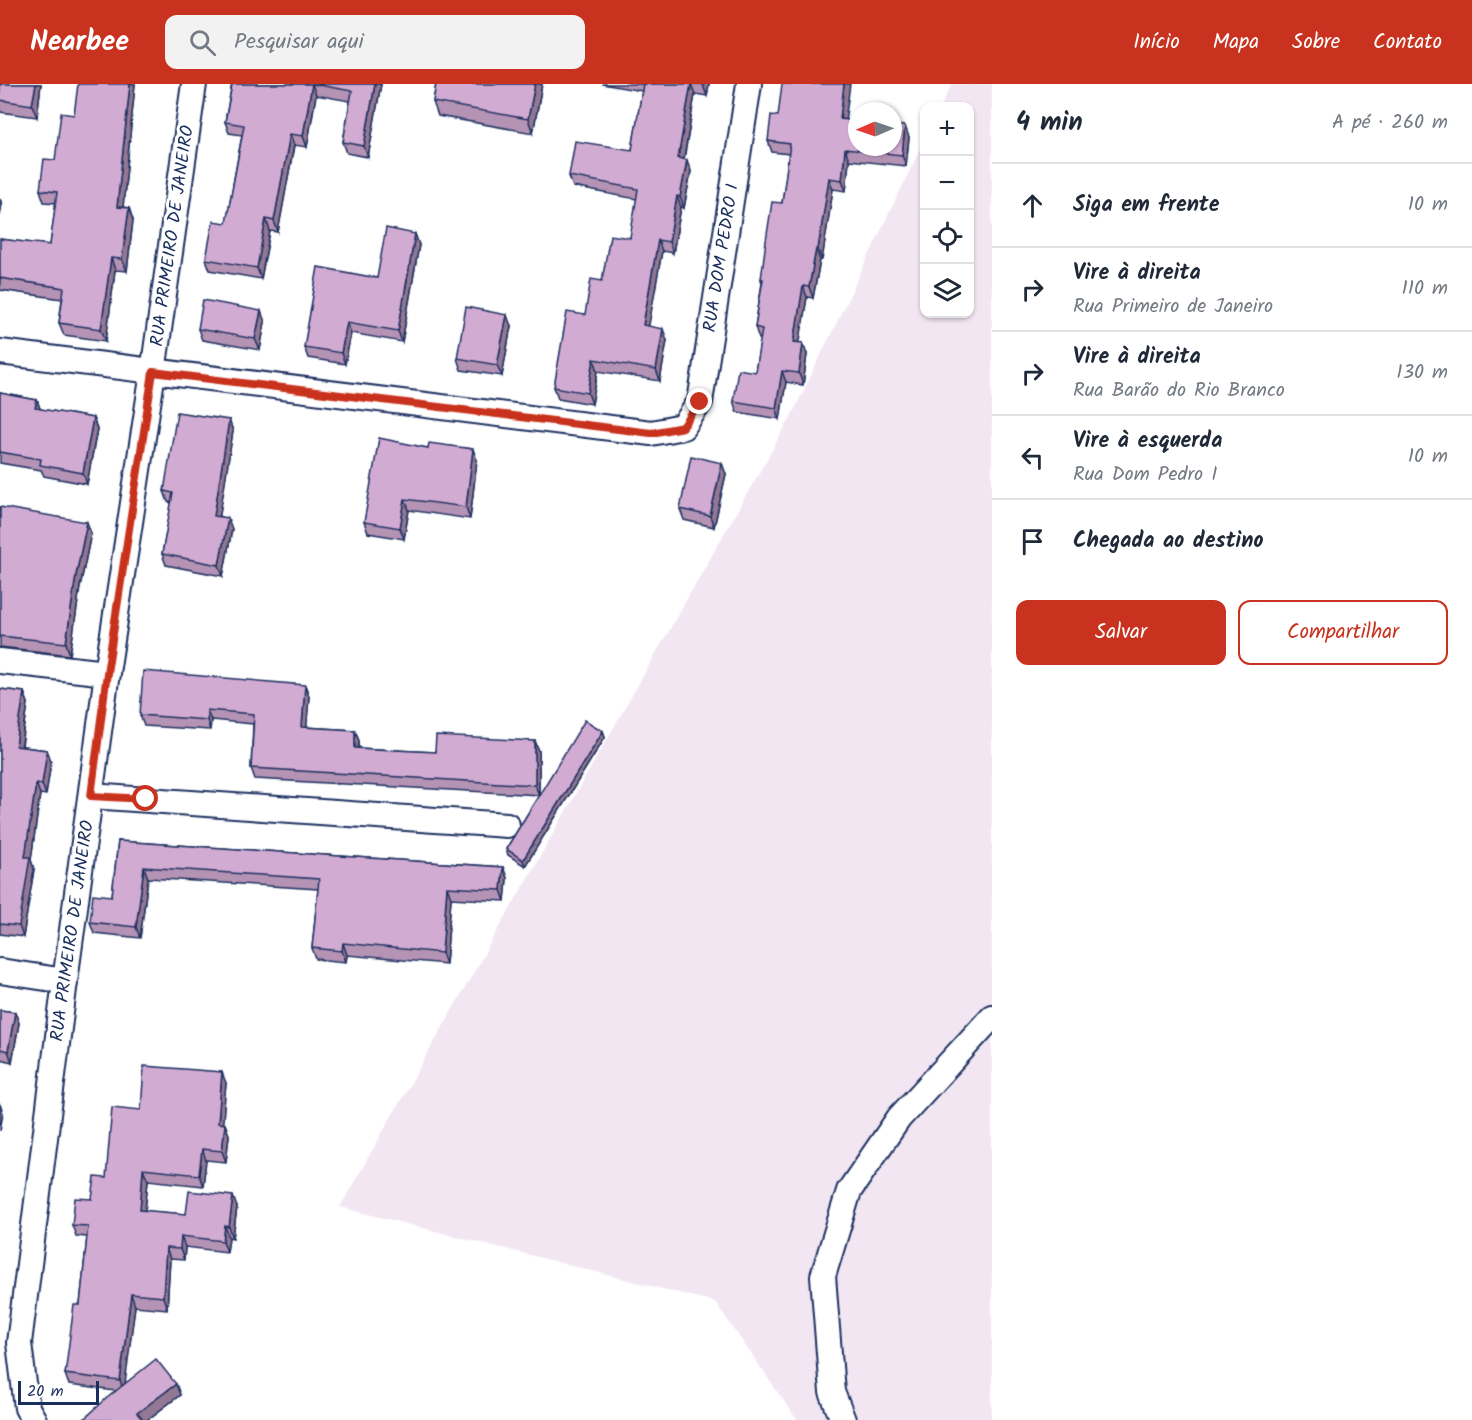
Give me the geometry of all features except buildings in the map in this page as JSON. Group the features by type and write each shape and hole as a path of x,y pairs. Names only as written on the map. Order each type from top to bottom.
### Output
{"street":[{"name":"RUA PRIMEIRO DE JANEIRO","path":"34,1420 27,1408 10,1343 65,981 107,673 194,84"},
{"name":"RUA DOM PEDRO I","path":"153,372 651,433 683,427 700,402 749,84"},
{"path":"0,352 153,372"},
{"path":"0,661 107,673"},
{"path":"91,796 507,825"},
{"path":"0,971 65,981"},
{"path":"843,1420 832,1392 822,1276 849,1191 899,1118 992,1017"}],"shaded area":[{"path":"952,84 992,84 992,1420 797,1420 715,1302 340,1207 792,415 920,149 920,318 974,318 974,102 943,102"}],"route":[{"path":"146,799 91,796 107,673 153,372 651,433 683,427 700,402"}]}
